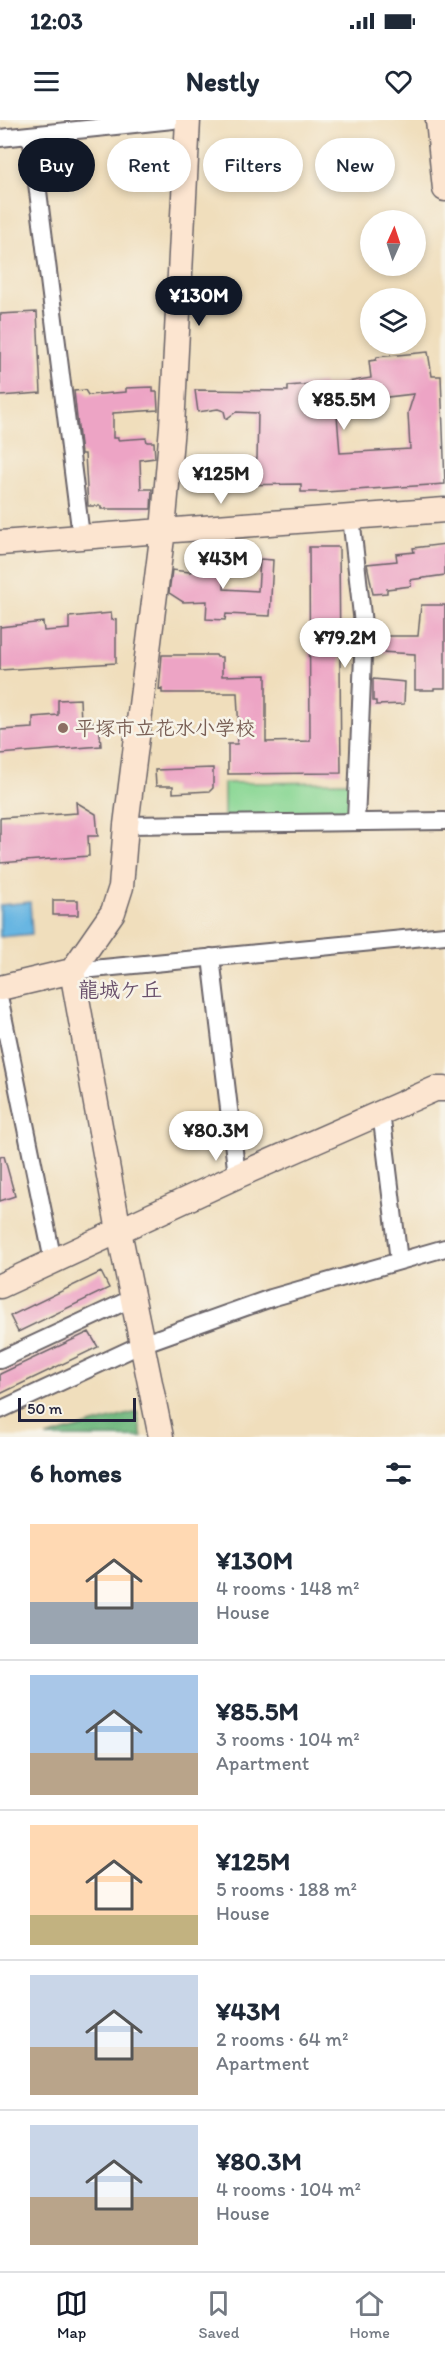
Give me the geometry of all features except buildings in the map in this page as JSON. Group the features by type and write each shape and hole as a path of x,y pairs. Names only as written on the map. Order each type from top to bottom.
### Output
{"street":[{"path":"0,138 173,120"},
{"path":"161,1437 119,1231 72,971 113,912 120,887 163,530 172,427 188,120"},
{"path":"438,120 445,189"},
{"path":"31,135 81,536"},
{"path":"0,543 445,510"},
{"path":"351,517 364,633 356,821"},
{"path":"126,825 445,821"},
{"path":"0,988 72,971 445,935"},
{"path":"211,957 237,1176"},
{"path":"0,1001 53,1261"},
{"path":"0,1286 381,1112 435,1089 445,1089"},
{"path":"381,1112 399,1261"},
{"path":"0,1410 142,1344 271,1298 445,1248"},
{"path":"0,1360 133,1298"}],"green space":[{"path":"351,782 356,815 224,817 224,783"},
{"path":"137,1412 142,1437 46,1437"}],"water":[{"path":"30,902 32,934 0,937 0,905"}],"place":[{"name":"平塚市立花水小学校","path":"63,728"}],"district":[{"name":"龍城ケ丘","path":"120,990"}]}
